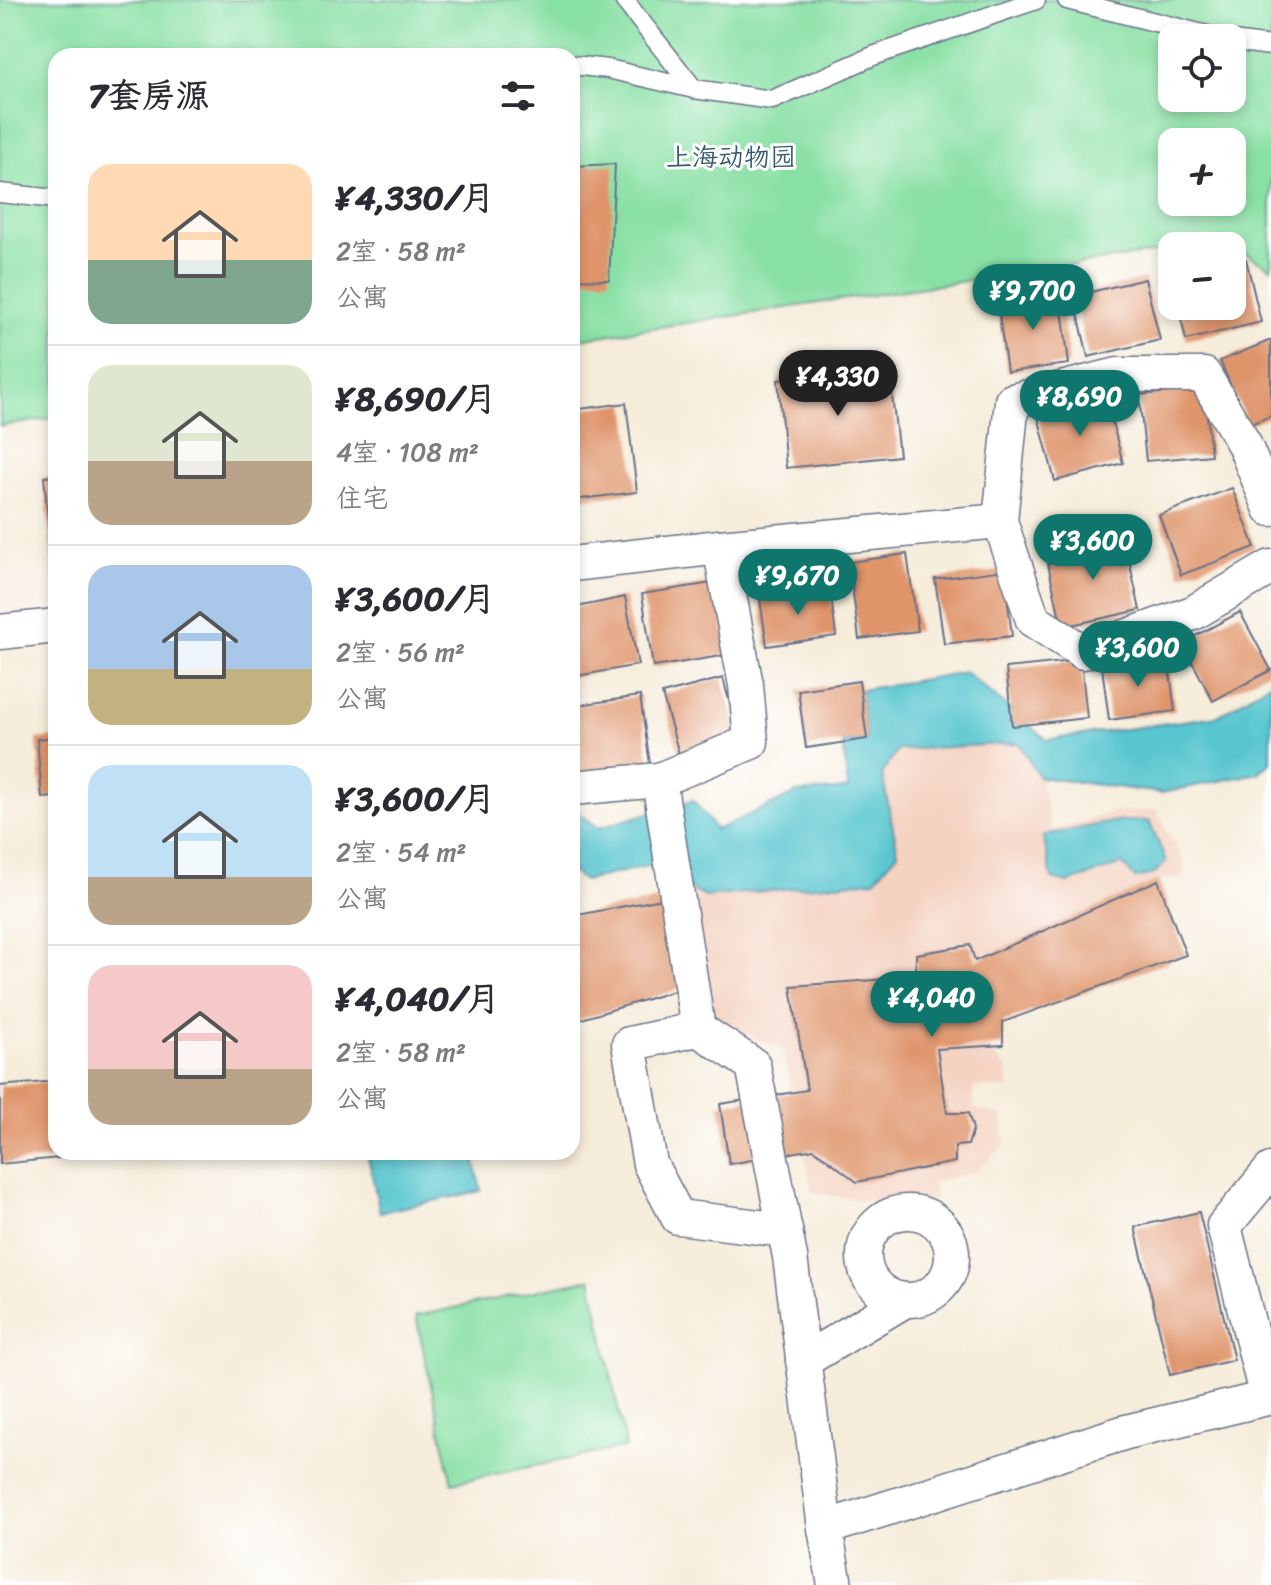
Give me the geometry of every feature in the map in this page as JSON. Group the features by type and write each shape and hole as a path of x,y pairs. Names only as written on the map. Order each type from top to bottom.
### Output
{"street":[{"path":"1271,509 1244,444 1204,375 1118,375 1012,401 1000,521 1033,620 1083,652 1193,613 1271,567"},
{"path":"580,563 1000,521"},
{"path":"580,787 659,780 751,742 746,685 720,547"},
{"path":"0,632 48,627"},
{"path":"659,780 698,1029"},
{"path":"785,1230 678,1217 650,1164 629,1044 698,1029 753,1065 785,1230 790,1257 835,1585"},
{"path":"825,1528 1126,1432 1267,1398 1224,1226 1271,1170"},
{"path":"803,1361 905,1300"}],"lane":[{"path":"624,0 694,89"},
{"path":"580,66 608,69 694,89 772,100 873,56 1036,0"},
{"path":"1067,0 1166,24"},
{"path":"1246,44 1271,46"},
{"path":"0,193 48,198"}],"shaded area":[{"path":"1019,742 1039,777 1052,831 1113,812 1156,810 1185,864 1182,878 1159,880 1186,955 1004,1022 1003,1045 991,1046 991,1053 1007,1068 1008,1088 973,1087 974,1108 1002,1116 1005,1145 975,1172 932,1183 936,1199 904,1208 812,1192 783,1050 709,1018 690,889 898,852 881,774 898,750"}],"green space":[{"name":"上海动物园","path":"0,0 1271,0 1271,268 1246,254 1246,232 1158,232 1158,252 580,339 580,48 48,48 48,419 0,426"},
{"path":"591,1279 626,1447 452,1483 416,1316"}],"water":[{"path":"965,672 1047,740 1218,716 1271,682 1271,763 1258,773 1161,793 1039,777 1019,743 898,750 882,774 898,853 874,880 705,897 647,866 584,881 580,878 580,815 599,828 693,800 716,830 797,793 848,789 843,743 867,739 860,690"},
{"path":"1116,821 1149,821 1166,861 1154,874 1135,878 1122,864 1068,883 1052,879 1043,836"},
{"path":"369,1160 475,1160 481,1191 380,1212"}],"building":[{"path":"615,164 609,280 580,279 580,166"},
{"path":"1246,259 1261,322 1186,340 1181,320 1246,320"},
{"path":"1145,279 1160,340 1088,357 1074,296"},
{"path":"1060,293 1069,364 1007,372 997,301"},
{"path":"1271,340 1271,416 1248,425 1220,361"},
{"path":"889,368 899,456 786,468 778,380"},
{"path":"1204,389 1211,455 1146,461 1139,395"},
{"path":"1105,395 1123,463 1055,481 1037,413"},
{"path":"626,403 637,492 580,499 580,409"},
{"path":"44,477 48,477 48,519"},
{"path":"1232,488 1255,547 1181,575 1159,515"},
{"path":"1124,538 1140,610 1062,627 1046,555"},
{"path":"907,554 918,631 859,639 849,562"},
{"path":"1004,570 1012,636 944,644 935,579"},
{"path":"718,582 728,655 653,667 642,594"},
{"path":"830,588 836,636 767,646 760,599"},
{"path":"625,597 638,665 580,676 580,606"},
{"path":"1240,612 1271,670 1213,701 1182,643"},
{"path":"1168,658 1175,711 1109,720 1102,667"},
{"path":"1081,660 1087,718 1012,726 1006,668"},
{"path":"723,678 739,738 679,754 662,694"},
{"path":"859,681 867,739 806,748 798,690"},
{"path":"640,696 650,764 580,775 580,705"},
{"path":"48,738 48,798 42,798 37,739"},
{"path":"1158,880 1186,955 1003,1022 1003,1045 937,1049 947,1113 968,1113 973,1129 968,1145 955,1146 955,1162 857,1182 814,1149 729,1164 720,1104 807,1090 791,986 916,977 916,954 970,945 975,961"},
{"path":"673,897 687,987 580,1020 580,914"},
{"path":"48,1082 48,1159 0,1164 0,1086"},
{"path":"1199,1212 1234,1360 1170,1375 1135,1227"}]}
